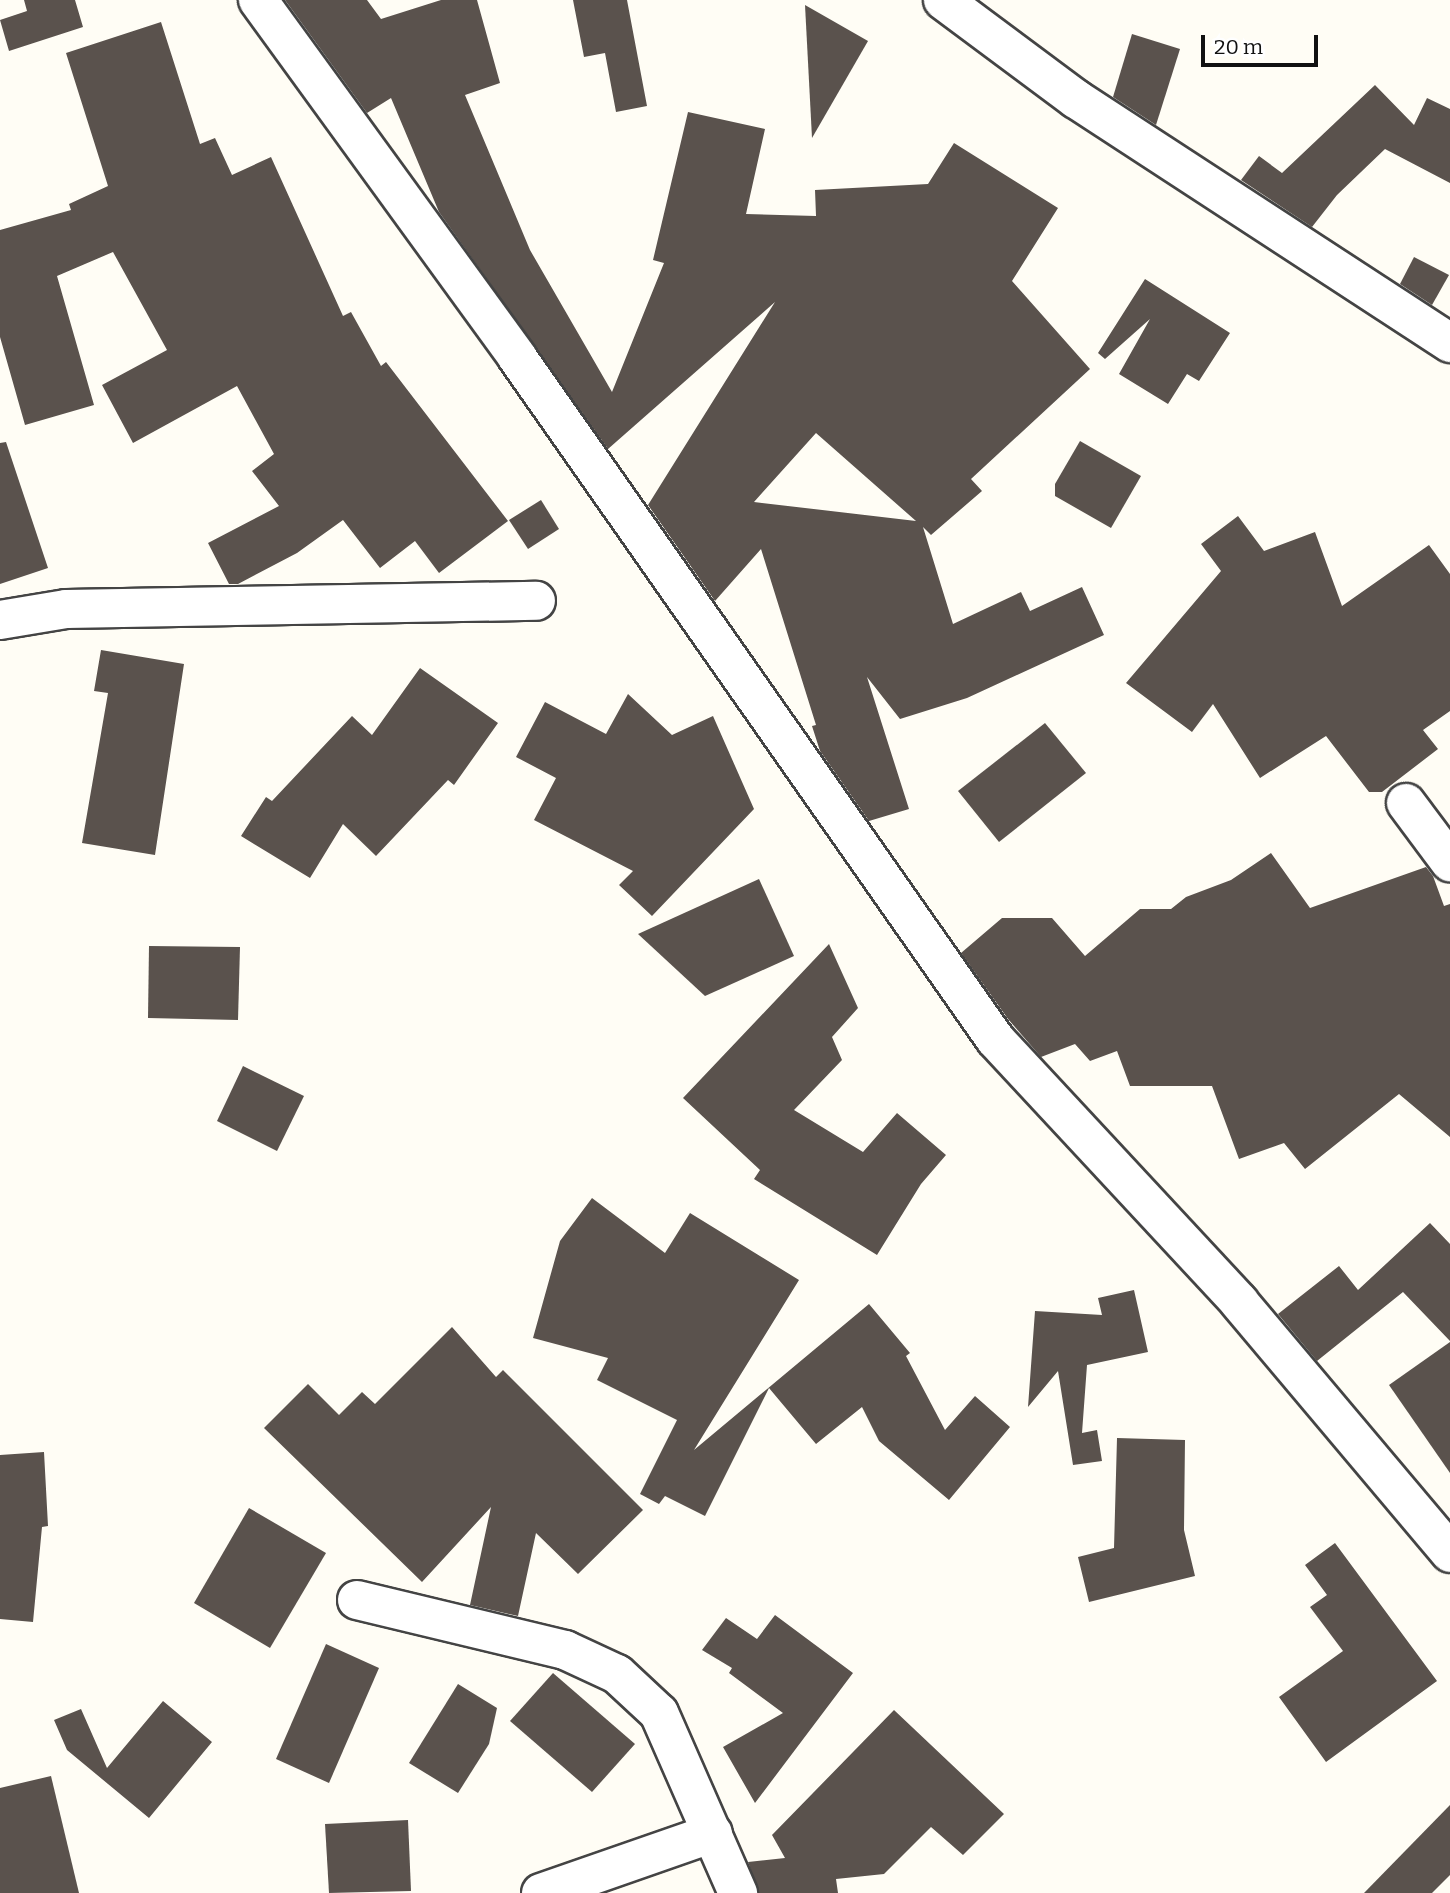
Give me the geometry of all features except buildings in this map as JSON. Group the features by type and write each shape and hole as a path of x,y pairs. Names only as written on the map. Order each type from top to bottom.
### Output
{"street":[{"path":"258,0 517,357 995,1039 1238,1302 1450,1553"},
{"path":"943,0 1076,99 1450,343"},
{"path":"0,620 66,609 536,600"},
{"path":"1406,803 1450,862"},
{"path":"357,1600 565,1650 617,1674 659,1713 738,1893"},
{"path":"541,1893 713,1833"}]}
